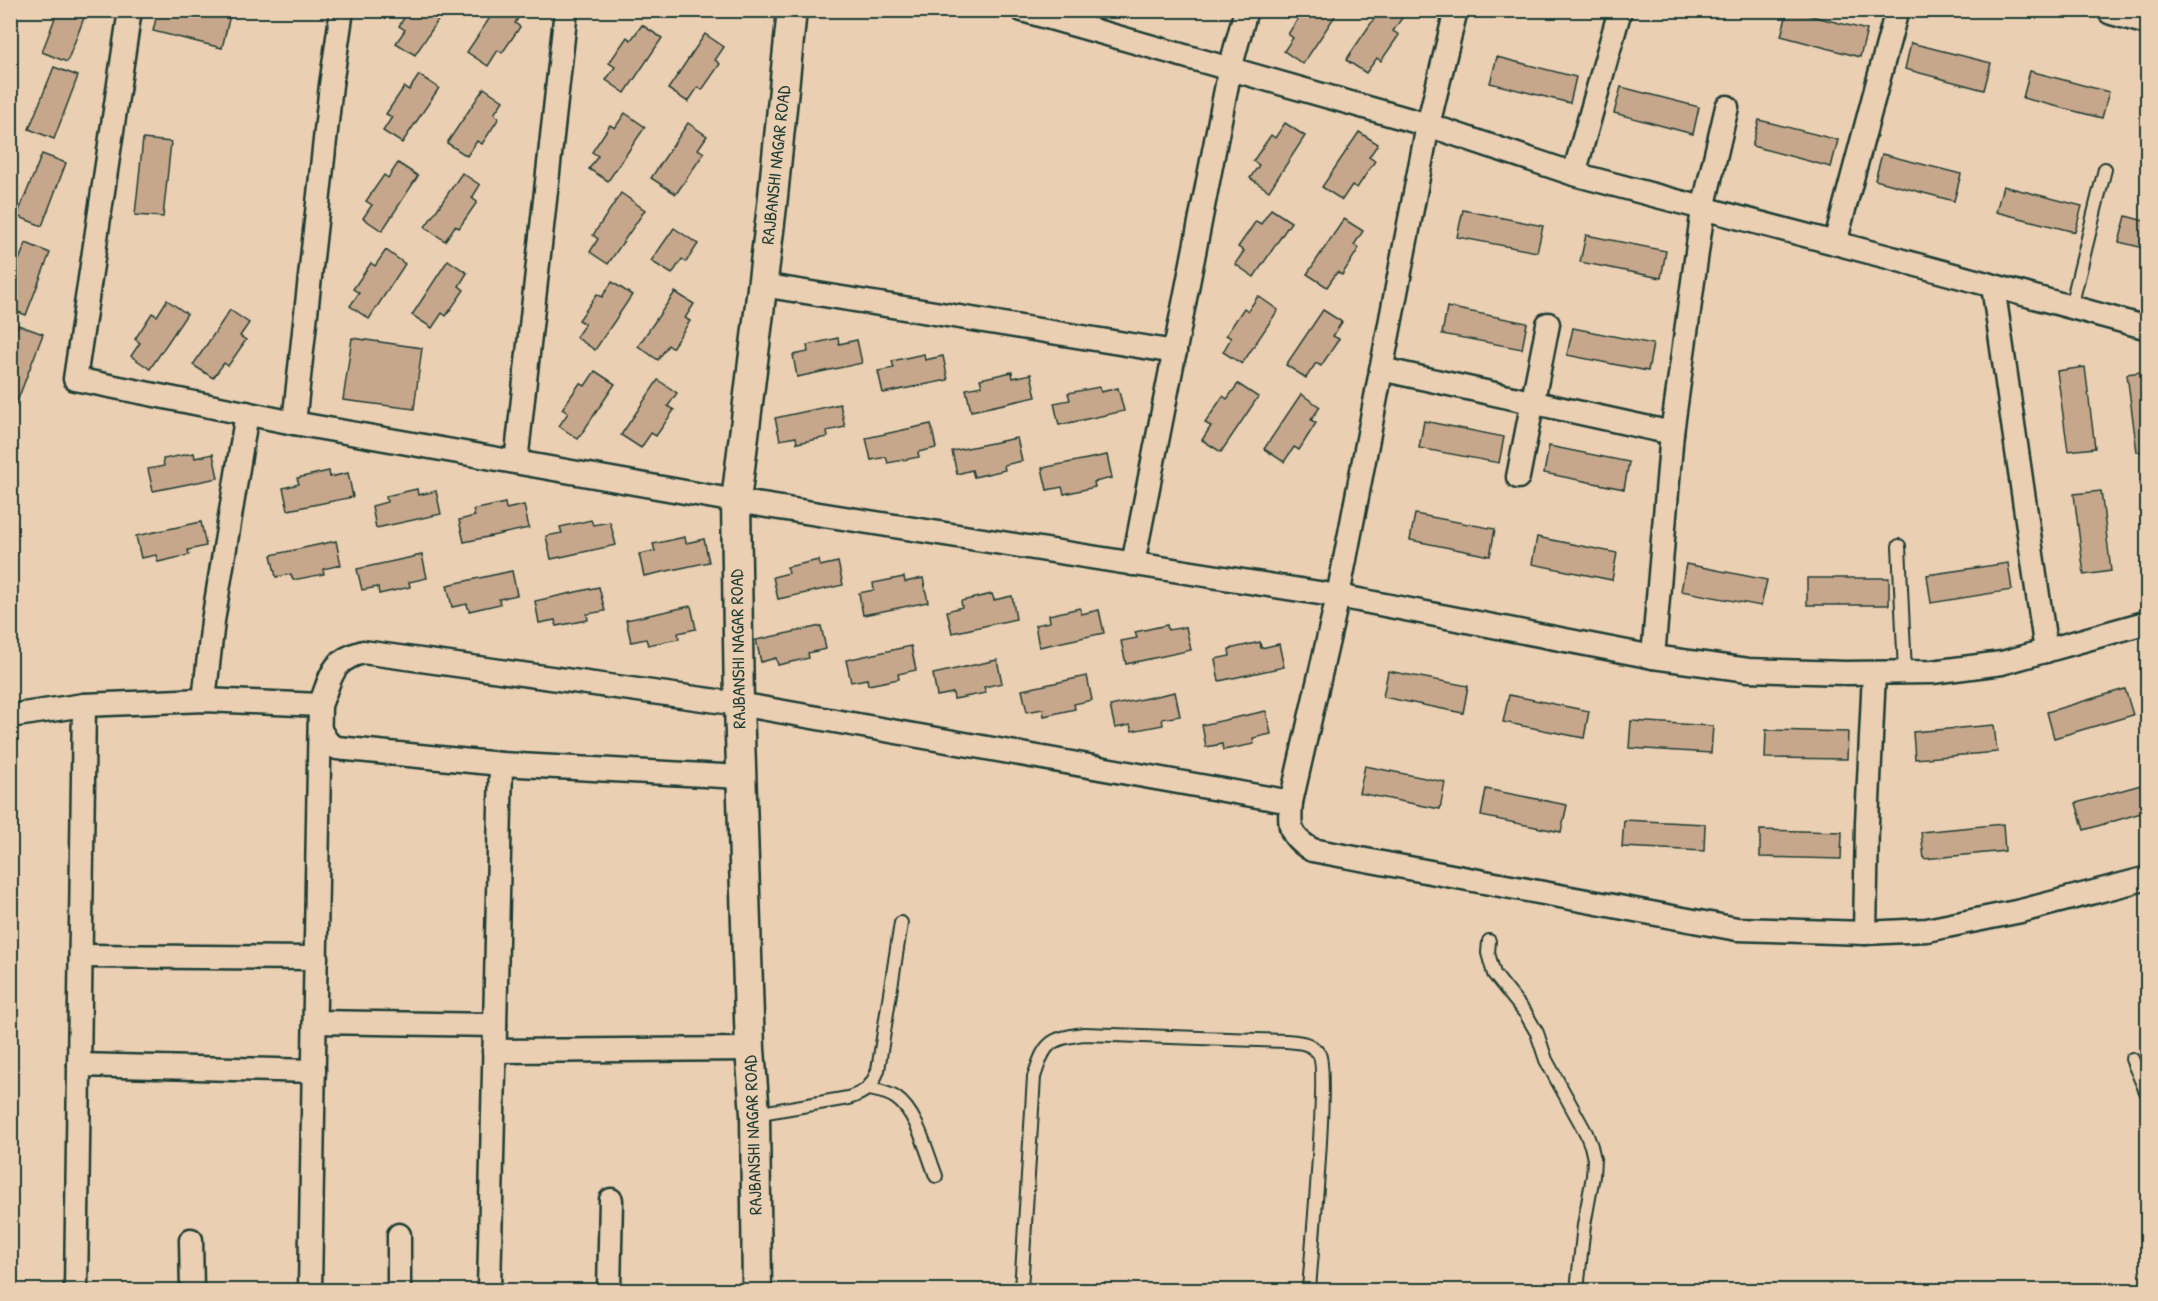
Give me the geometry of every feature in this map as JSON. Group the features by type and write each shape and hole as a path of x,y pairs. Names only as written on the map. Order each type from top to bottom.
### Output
{"street":[{"path":"130,10 75,379 294,423 736,501 1338,596 1653,657 1748,670 1932,672 2002,663 2148,622"},
{"path":"294,423 331,85 342,10"},
{"path":"516,462 566,10"},
{"name":"RAJBANSHI NAGAR ROAD","path":"757,1290 755,1114 750,1049 741,777 736,501 792,10"},
{"path":"1022,10 1428,125 1574,174 2148,328"},
{"path":"1133,564 1230,69 1246,10"},
{"path":"1456,10 1428,125 1338,596 1291,802 1289,826 1297,840 1312,850 1737,930 1865,933 1927,930 2021,911 2148,878"},
{"path":"1574,174 1620,10"},
{"path":"1835,243 1897,10"},
{"path":"2112,10 2148,20"},
{"path":"1653,657 1672,433 1703,208 1727,107"},
{"path":"762,285 1174,352"},
{"path":"1993,286 2046,651"},
{"path":"1518,477 1548,324"},
{"path":"1381,369 1672,433"},
{"path":"204,700 213,621 247,413"},
{"path":"310,1290 320,705 338,663 347,656 363,652 739,704 1291,802"},
{"path":"1865,933 1867,823 1874,673"},
{"path":"10,716 84,705 204,700 320,705"},
{"path":"76,1290 84,705"},
{"path":"321,732 328,743 338,747 501,764 741,777"},
{"path":"489,1290 501,764"},
{"path":"81,956 316,958"},
{"path":"315,1022 495,1025"},
{"path":"494,1051 750,1049"},
{"path":"79,1065 314,1071"},
{"path":"609,1290 611,1200"},
{"path":"399,1235 399,1290"},
{"path":"192,1240 192,1290"}],"lane":[{"path":"2071,307 2104,169"},
{"path":"1899,546 1905,672"},
{"path":"755,1114 848,1098 869,1089 878,1070 901,923"},
{"path":"1489,941 1488,953 1494,974 1526,1014 1537,1033 1546,1060 1591,1146 1594,1159 1593,1176 1584,1225 1577,1290"},
{"path":"1021,1290 1034,1077 1042,1055 1051,1041 1065,1036 1084,1034 1286,1041 1304,1043 1314,1048 1321,1056 1322,1098 1309,1290"},
{"path":"2132,1059 2148,1096"},
{"path":"869,1089 886,1093 905,1106 913,1117 936,1176"}],"building":[{"path":"58,10 87,10 67,62 42,52"},
{"path":"158,10 211,10 230,15 222,48 153,31"},
{"path":"409,10 445,10 415,55 396,43 405,30 399,26"},
{"path":"495,10 523,10 515,23 520,27 502,53 498,50 488,66 467,52"},
{"path":"1304,10 1339,10 1303,64 1284,51 1293,38 1288,34"},
{"path":"1380,10 1391,10 1402,18 1393,31 1399,35 1381,61 1377,58 1366,73 1346,60"},
{"path":"1788,10 1867,30 1860,57 1781,36"},
{"path":"642,25 662,38 625,93 606,80 615,67 609,63 627,37 631,40"},
{"path":"705,34 724,47 715,60 720,64 702,90 698,87 688,102 668,89"},
{"path":"1911,43 1991,63 1984,90 1905,69"},
{"path":"1497,57 1576,77 1570,103 1490,83"},
{"path":"54,67 78,76 54,139 29,129"},
{"path":"2030,71 2109,92 2102,118 2023,98"},
{"path":"419,75 439,88 402,143 383,131 392,117 386,114 404,87 409,90"},
{"path":"1621,87 1699,107 1693,134 1614,113"},
{"path":"484,88 503,101 494,114 499,118 482,144 477,141 467,156 447,143"},
{"path":"625,113 645,127 608,181 589,169 598,156 592,152 610,125 615,128"},
{"path":"1759,120 1838,140 1831,167 1752,146"},
{"path":"688,123 707,136 698,149 704,153 676,194 651,178"},
{"path":"1285,123 1305,136 1269,191 1250,178 1259,165 1253,161 1271,135 1275,138"},
{"path":"1359,132 1378,144 1369,157 1375,161 1357,188 1352,185 1342,200 1322,187"},
{"path":"143,139 171,142 163,217 135,215"},
{"path":"42,154 66,163 42,226 17,216"},
{"path":"1882,154 1961,174 1954,201 1875,180"},
{"path":"398,163 418,176 382,231 363,218 372,205 366,201 384,175 388,178"},
{"path":"462,173 480,185 472,198 477,202 459,228 455,226 445,241 425,227"},
{"path":"2003,186 2082,206 2075,232 1996,212"},
{"path":"621,193 645,210 608,264 590,252 598,239 593,235"},
{"path":"1271,209 1291,222 1254,277 1235,264 1244,251 1238,247 1256,221 1261,224"},
{"path":"1463,210 1543,226 1537,252 1457,237"},
{"path":"2126,216 2148,222 2148,249 2119,242"},
{"path":"1344,219 1363,231 1354,245 1359,248 1342,275 1337,272 1327,287 1307,274"},
{"path":"674,228 698,244 686,262 682,259 672,274 651,261"},
{"path":"1586,235 1666,251 1661,278 1580,262"},
{"path":"26,243 50,253 26,315 10,309 10,282"},
{"path":"386,250 405,264 369,319 350,306 359,293 353,289 371,263 375,266"},
{"path":"448,260 467,273 459,286 464,290 446,316 442,313 432,328 412,315"},
{"path":"612,282 632,295 595,350 576,337 585,324 579,320 597,294 602,297"},
{"path":"675,292 694,304 685,318 690,321 672,348 668,345 658,360 638,346"},
{"path":"1258,296 1278,310 1242,364 1223,352 1231,338 1226,335 1244,308 1248,311"},
{"path":"167,300 187,314 150,369 131,356 140,343 135,339 152,313 157,316"},
{"path":"1447,307 1527,323 1522,349 1442,334"},
{"path":"230,310 249,323 240,336 246,340 228,366 224,363 213,378 193,365"},
{"path":"1323,310 1342,322 1333,336 1339,339 1321,366 1316,363 1306,378 1286,365"},
{"path":"18,325 43,334 12,415 10,345"},
{"path":"1573,328 1653,344 1648,371 1567,355"},
{"path":"352,338 422,348 414,409 343,400"},
{"path":"838,338 839,344 857,340 862,363 797,377 793,355 808,352 807,345"},
{"path":"924,354 925,360 943,356 948,380 883,393 878,371 894,368 892,361"},
{"path":"2085,367 2095,448 2068,451 2057,371"},
{"path":"595,371 615,384 578,439 559,426 568,413 562,409 580,383 585,386"},
{"path":"2148,371 2148,451 2137,452 2127,374"},
{"path":"1012,372 1013,378 1031,374 1036,397 971,411 966,389 982,386 980,379"},
{"path":"658,380 677,393 668,406 674,410 656,436 651,433 641,448 621,435"},
{"path":"1238,384 1258,397 1221,452 1202,440 1211,426 1205,423 1223,396 1227,399"},
{"path":"1099,387 1101,392 1118,388 1124,411 1059,425 1054,403 1070,400 1068,393"},
{"path":"1301,394 1320,407 1311,420 1316,423 1299,450 1294,447 1284,462 1264,449"},
{"path":"840,404 845,427 827,431 828,437 797,443 796,437 780,440 775,418"},
{"path":"1424,421 1504,437 1499,463 1419,448"},
{"path":"931,424 936,448 918,452 919,457 888,463 886,457 871,460 866,438"},
{"path":"1017,438 1022,461 1004,465 1005,470 974,477 972,470 957,474 952,451"},
{"path":"1549,446 1629,462 1624,489 1544,473"},
{"path":"194,453 195,458 213,454 218,478 153,491 148,469 164,466 163,459"},
{"path":"1107,455 1112,478 1094,482 1095,487 1064,494 1062,487 1047,490 1042,468"},
{"path":"329,471 330,477 348,473 353,497 288,510 283,488 299,484 297,478"},
{"path":"417,489 418,495 436,491 441,514 376,528 372,506 387,502 386,496"},
{"path":"2101,491 2111,571 2084,575 2074,494"},
{"path":"505,503 506,509 524,505 529,528 464,542 459,520 475,516 473,510"},
{"path":"1415,514 1495,529 1490,556 1410,540"},
{"path":"591,520 593,525 610,522 616,545 551,559 546,536 562,533 560,527"},
{"path":"201,522 206,546 188,550 189,555 158,562 156,555 141,558 136,536"},
{"path":"685,537 686,543 704,539 709,562 644,576 639,554 655,551 653,544"},
{"path":"1537,537 1617,553 1612,580 1532,564"},
{"path":"336,541 341,565 323,569 324,574 293,580 291,574 276,577 271,555"},
{"path":"422,555 427,578 409,582 410,587 379,594 378,587 362,590 357,569"},
{"path":"819,560 820,566 838,562 843,585 778,599 773,577 789,573 787,567"},
{"path":"2008,563 2012,590 1931,603 1927,575"},
{"path":"1686,564 1767,580 1761,606 1681,591"},
{"path":"512,571 517,595 499,599 500,604 469,611 467,604 452,607 447,585"},
{"path":"904,577 905,582 923,578 928,602 863,615 859,593 874,590 873,583"},
{"path":"1807,578 1889,578 1889,605 1807,605"},
{"path":"599,587 605,611 587,614 588,620 556,626 555,620 539,623 535,601"},
{"path":"992,594 994,600 1012,596 1016,619 952,633 947,611 962,607 961,601"},
{"path":"691,606 696,629 678,633 679,639 648,645 646,639 631,642 626,620"},
{"path":"1080,608 1081,614 1099,610 1104,633 1039,647 1035,625 1050,622 1049,615"},
{"path":"1167,625 1168,630 1186,627 1191,650 1126,664 1121,641 1137,638 1135,632"},
{"path":"821,626 826,649 808,653 809,658 778,665 776,658 761,662 756,640"},
{"path":"1260,642 1261,648 1279,644 1284,667 1219,681 1215,659 1230,656 1229,649"},
{"path":"911,646 916,670 898,674 899,679 868,685 867,679 851,682 846,660"},
{"path":"997,660 1002,683 984,687 986,693 954,699 953,693 937,696 933,674"},
{"path":"1388,671 1468,686 1463,713 1383,697"},
{"path":"1087,676 1092,700 1074,704 1075,709 1044,716 1043,709 1027,712 1022,690"},
{"path":"2125,689 2133,715 2054,738 2047,712"},
{"path":"1175,692 1180,716 1162,719 1163,725 1132,731 1130,725 1115,728 1110,706"},
{"path":"1509,695 1589,711 1584,738 1503,722"},
{"path":"1266,711 1271,734 1253,738 1254,744 1223,750 1222,744 1206,747 1202,725"},
{"path":"1631,721 1713,726 1711,753 1629,748"},
{"path":"1994,725 1997,752 1915,759 1913,732"},
{"path":"1766,730 1848,732 1847,759 1765,758"},
{"path":"1365,766 1445,782 1440,809 1359,793"},
{"path":"2148,783 2148,811 2084,830 2076,803"},
{"path":"1486,789 1567,805 1561,832 1481,816"},
{"path":"1624,820 1705,824 1704,851 1622,847"},
{"path":"2003,824 2005,851 1924,859 1921,832"},
{"path":"1760,830 1842,832 1841,859 1760,857"}]}
